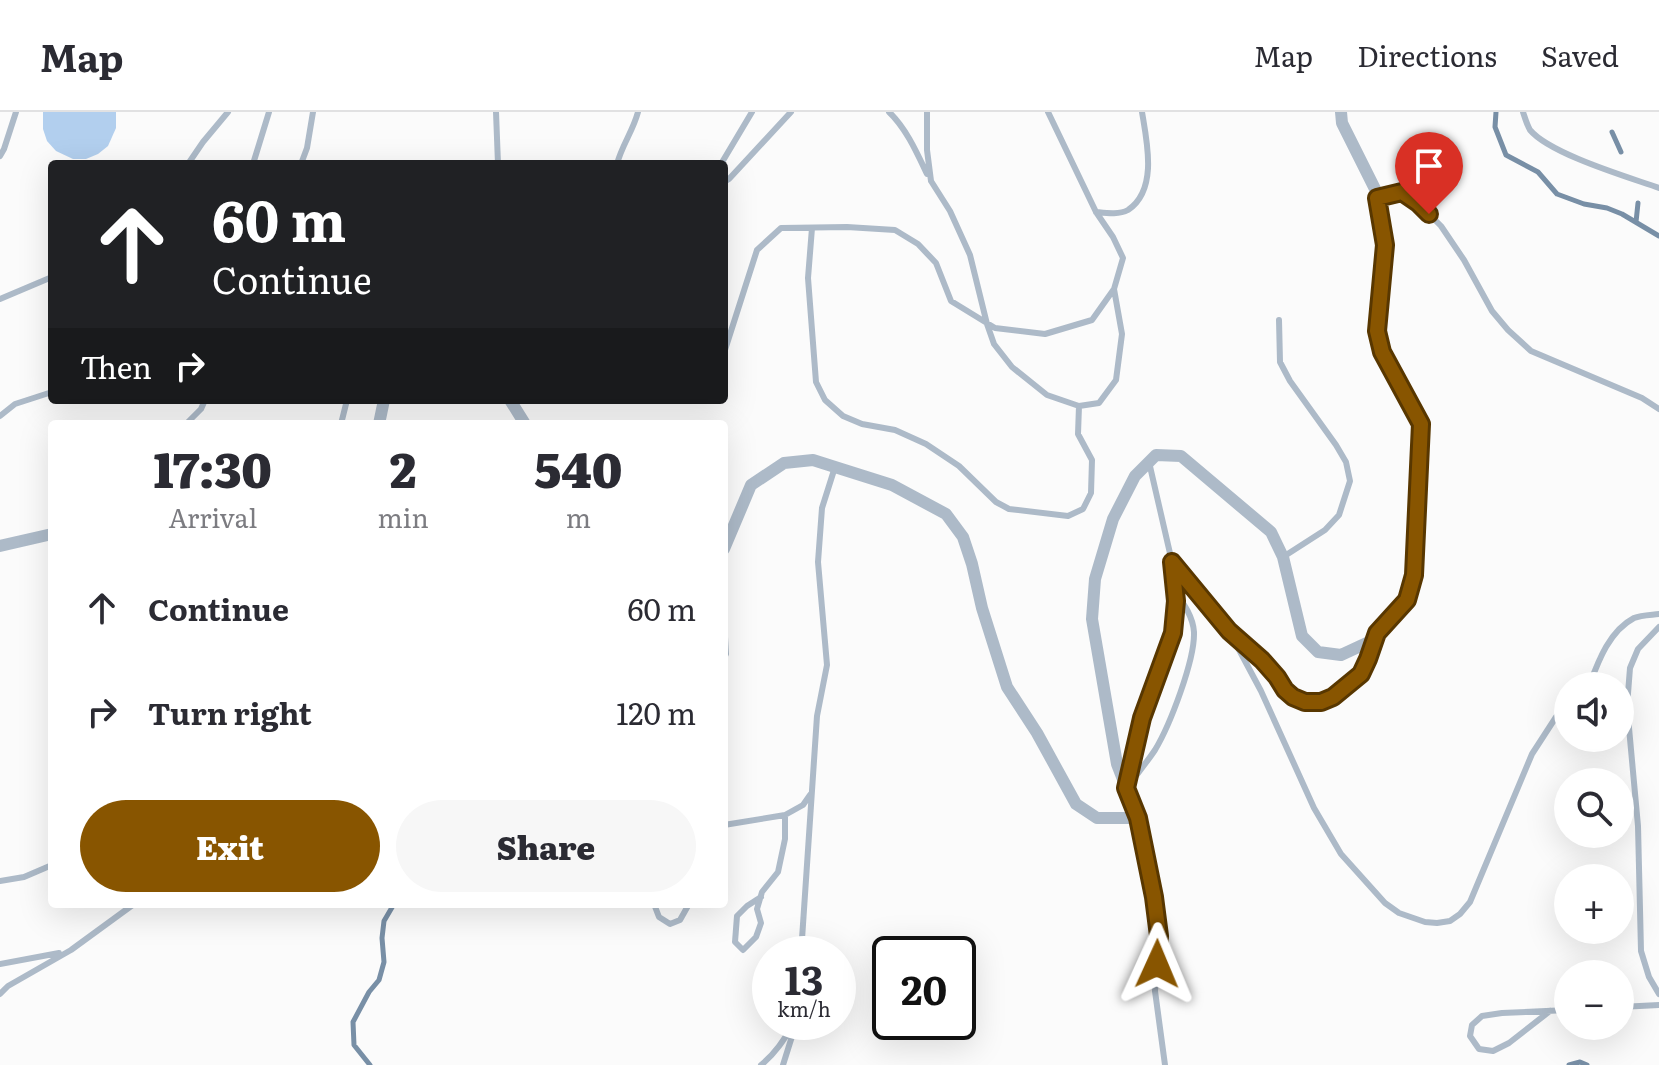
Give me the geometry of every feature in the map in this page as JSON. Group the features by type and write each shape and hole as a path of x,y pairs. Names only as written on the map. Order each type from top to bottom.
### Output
{"street":[{"path":"728,540 751,485 784,463 813,460 892,485 946,514 963,537 1007,687 1037,733 1076,804 1097,818 1138,818 1117,764 1092,619 1095,579 1113,519 1135,476 1156,455 1181,456 1271,532 1283,557 1302,636 1318,652 1341,655 1369,642 1407,600 1414,575 1421,424 1382,352 1377,331 1385,245 1377,198 1342,123 1341,112"},
{"path":"0,546 48,535"}],"lane":[{"path":"0,156 16,112"},
{"path":"191,160 228,112"},
{"path":"254,160 269,112"},
{"path":"302,160 313,112"},
{"path":"496,112 498,160"},
{"path":"618,160 638,112"},
{"path":"723,160 752,112"},
{"path":"728,180 791,112"},
{"path":"889,112 950,211 970,255 994,344 1012,367 1047,395 1079,406 1099,403 1116,380 1122,334 1114,289"},
{"path":"927,112 931,181"},
{"path":"728,341 757,250 781,228 895,230 918,244 936,263 951,301 995,328 1045,334 1092,320 1114,289 1123,258 1096,212 1048,112"},
{"path":"1096,212 1111,214 1126,211 1143,195 1148,173 1142,112"},
{"path":"1523,112 1529,129 1548,145 1659,188"},
{"path":"1377,198 1402,192 1418,203 1441,226 1492,311 1531,351 1642,398 1659,409"},
{"path":"812,228 808,278 816,382 825,400 843,416 862,424 895,430 926,444 959,466 996,502 1009,509 1068,516 1083,509 1091,493 1092,460 1078,434 1079,406"},
{"path":"0,299 48,279"},
{"path":"1279,320 1280,362 1346,462 1350,481 1339,515 1325,530 1283,557"},
{"path":"0,416 15,404 48,393"},
{"path":"190,420 203,404"},
{"path":"1126,788 1142,718 1173,633 1175,592 1172,562 1149,462"},
{"path":"802,936 817,716 827,665 818,562 822,508 835,467"},
{"path":"1172,562 1229,631 1262,660 1285,690 1305,702 1321,702 1333,697 1361,674 1377,633"},
{"path":"1126,788 1155,749 1172,714 1191,658 1194,631 1187,608 1175,592"},
{"path":"1594,672 1615,633 1635,617 1659,614"},
{"path":"1659,627 1638,649 1630,668 1627,706 1638,826 1641,951 1649,977 1659,994"},
{"path":"1229,631 1261,691 1314,808 1341,854 1385,903 1399,913 1425,922 1450,921 1470,902 1532,754 1554,720"},
{"path":"728,824 785,815 803,805 812,792"},
{"path":"761,897 737,916 735,942 743,950 756,937 761,923 757,909 761,897 762,892 778,872 785,839 785,815"},
{"path":"1138,818 1159,936 1155,991 1165,1065"},
{"path":"0,881 24,877 48,867"},
{"path":"0,994 8,986 71,950 129,908"},
{"path":"656,908 659,917 670,924 680,920 687,908"},
{"path":"0,964 71,950"},
{"path":"1634,1006 1659,1005"},
{"path":"1550,1011 1509,1043 1493,1051 1479,1049 1470,1036 1472,1025 1482,1016 1502,1013 1554,1011"},
{"path":"761,1065 784,1040"},
{"path":"783,1065 790,1040"}],"building":[{"path":"43,112 116,112 116,128 108,146 98,154 86,159 73,159 56,151 47,141"}],"waterway":[{"path":"1496,112 1495,127 1506,155 1538,172 1557,194 1622,214 1659,236"},
{"path":"1612,132 1621,152"},
{"path":"1636,222 1638,203"},
{"path":"370,1065 354,1045 353,1022 379,980 384,962 384,921 392,908"},
{"path":"1569,1065 1580,1062 1587,1065"}],"route":[{"path":"1157,964 1159,936 1154,897 1138,818 1126,788 1142,718 1173,633 1176,601 1172,562 1229,631 1262,660 1293,697 1305,702 1321,702 1333,697 1361,674 1377,633 1407,600 1414,575 1421,424 1382,352 1377,331 1385,245 1377,198 1402,192 1429,214"}]}
